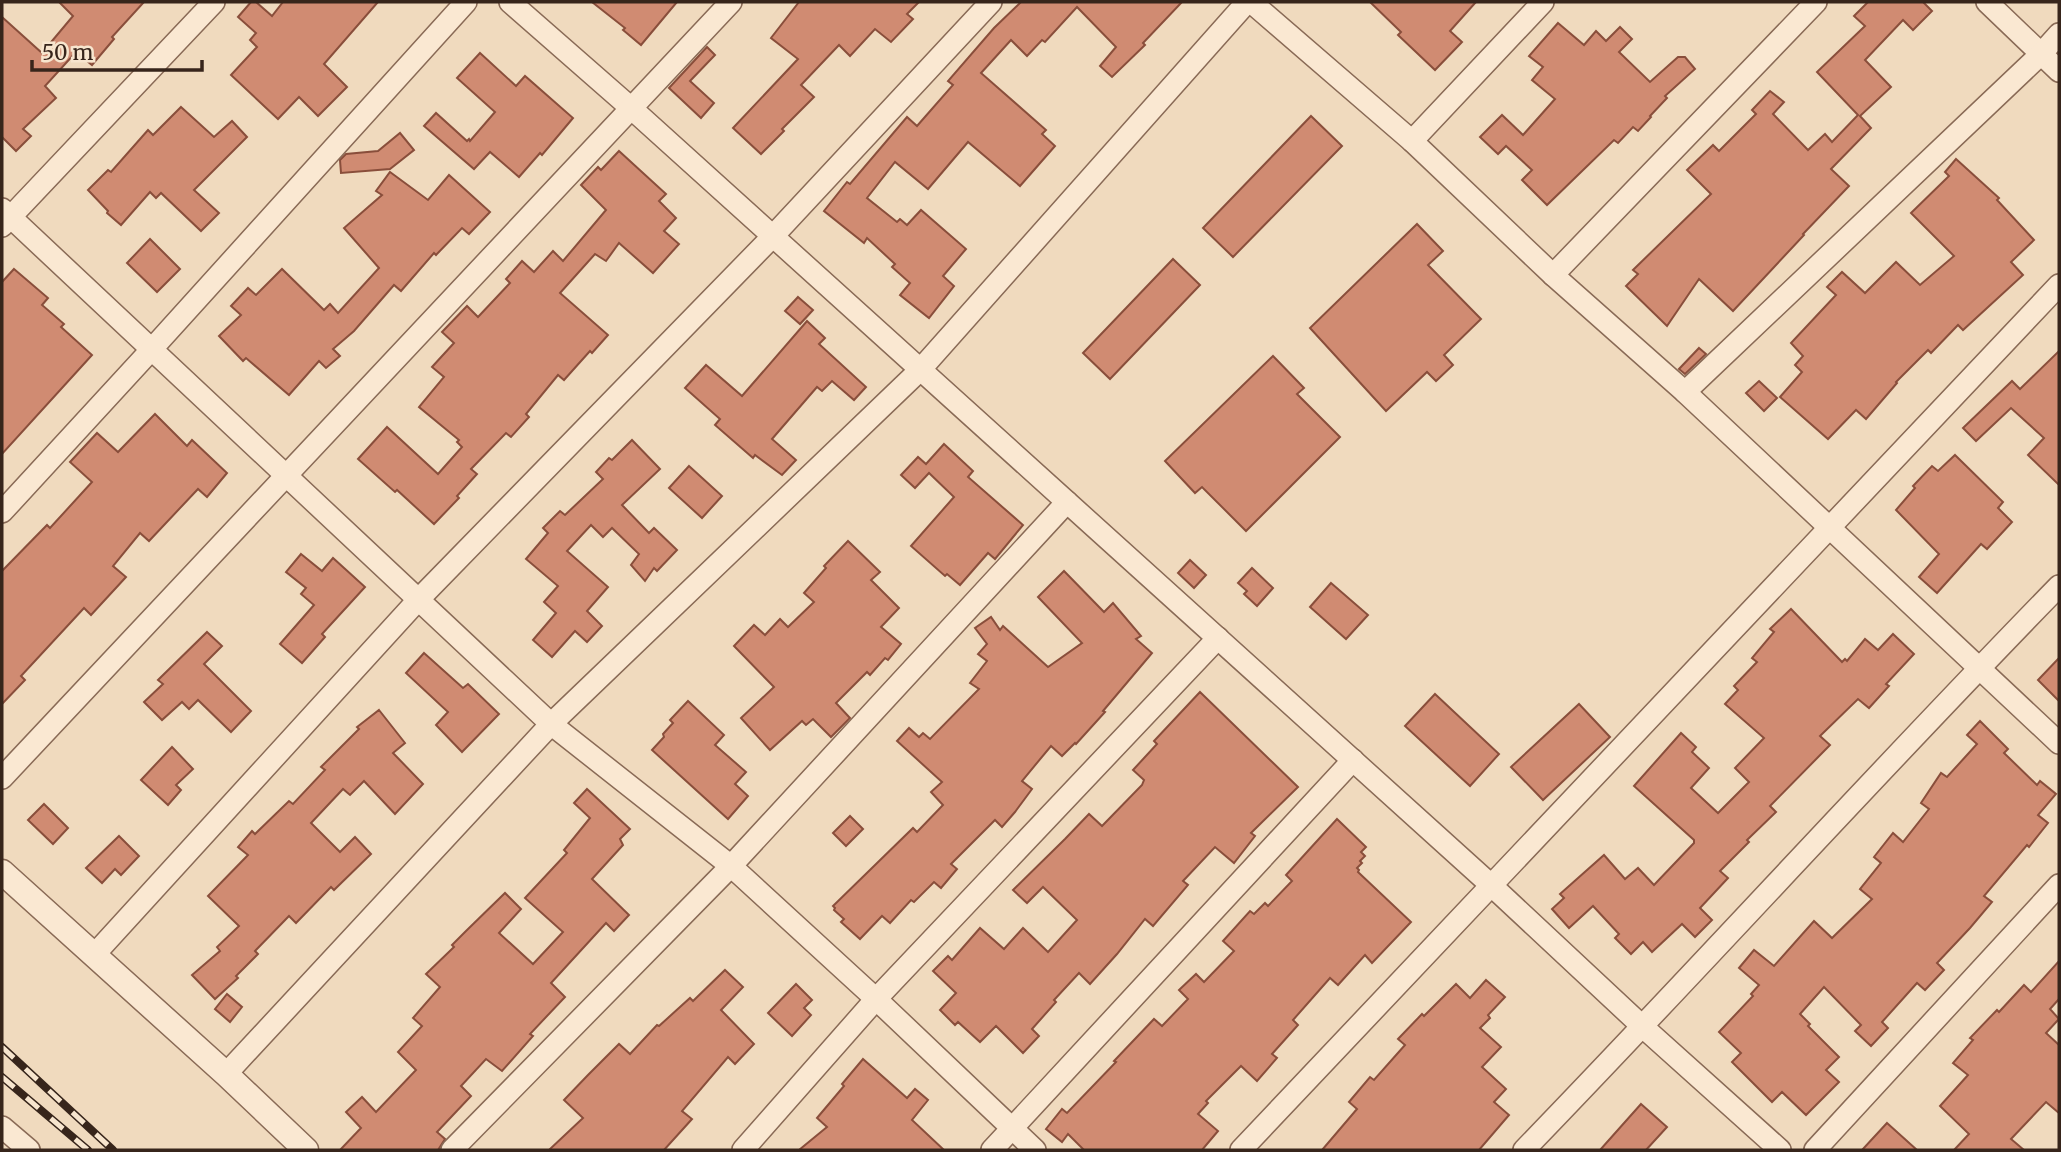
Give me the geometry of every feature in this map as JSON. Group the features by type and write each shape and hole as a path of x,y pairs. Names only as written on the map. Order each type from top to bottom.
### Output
{"street":[{"path":"214,2 5,217 551,724 730,866 876,999 1035,1150"},
{"path":"2,512 466,2"},
{"path":"510,2 1353,760 1780,1150"},
{"path":"2,778 731,2"},
{"path":"94,955 418,600 773,236 991,2"},
{"path":"226,1074 551,724 920,370 1249,2 1412,141 1553,275 1685,392 2059,743"},
{"path":"1412,141 1543,2"},
{"path":"1553,275 1816,2"},
{"path":"1987,2 2059,71"},
{"path":"1685,392 2059,34"},
{"path":"1241,1150 2059,285"},
{"path":"452,1150 730,866 1067,502"},
{"path":"1524,1150 2059,586"},
{"path":"743,1150 876,999 1218,638"},
{"path":"992,1150 1353,760"},
{"path":"2,873 226,1074 306,1150"},
{"path":"1815,1150 2059,884"},
{"path":"2,1127 29,1150"}],"building":[{"path":"59,2 144,2 112,37 114,39 92,65 76,52 45,86 56,98 23,129 31,136 16,151 2,137 2,17 42,53 73,16"},
{"path":"251,2 256,2 272,16 283,2 378,2 324,64 347,87 318,116 299,97 278,119 231,75 257,47 250,40 256,33 238,17"},
{"path":"592,2 677,2 641,45 623,30 625,28"},
{"path":"799,2 919,2 907,14 913,19 891,42 875,29 850,56 839,45 801,85 814,97 761,154 733,128 798,59 771,38"},
{"path":"1021,2 1182,2 1143,43 1145,45 1112,77 1100,66 1116,47 1077,7 1045,42 1042,40 1027,56 1011,40 981,73 1046,130 1042,134 1055,146 1020,186 968,142 928,189 895,162 867,198 897,222 900,219 907,225 921,210 966,249 943,276 954,286 929,318 900,295 910,283 892,267 895,264 867,238 864,243 824,211 907,117 917,126 953,85 948,81 994,28"},
{"path":"1370,2 1476,2 1450,31 1462,42 1435,70 1398,35 1401,32"},
{"path":"1868,2 1923,2 1932,11 1913,30 1903,20 1865,60 1891,87 1860,116 1871,128 1831,169 1849,186 1733,311 1699,279 1667,326 1626,286 1638,274 1633,270 1711,194 1687,170 1713,145 1719,151 1756,114 1752,110 1770,91 1784,102 1773,114 1808,150 1825,134 1832,142 1858,115 1817,72 1865,26 1854,16"},
{"path":"1558,23 1584,45 1596,31 1606,41 1620,27 1632,39 1619,52 1650,82 1678,57 1685,57 1695,69 1665,96 1667,98 1638,131 1633,127 1618,143 1614,140 1547,205 1522,180 1532,170 1506,146 1498,154 1480,137 1502,115 1523,135 1555,99 1532,80 1543,67 1529,56"},
{"path":"707,47 715,55 690,81 714,103 701,118 669,88"},
{"path":"480,53 516,86 525,76 573,118 542,155 540,153 519,177 490,152 474,169 424,126 436,113 470,141 495,112 457,78"},
{"path":"181,107 214,137 232,121 247,137 194,190 219,213 201,231 161,193 156,198 150,192 121,225 88,190 108,170 111,172 148,130 153,135"},
{"path":"1311,116 1342,146 1233,257 1203,228"},
{"path":"400,133 414,150 390,169 341,173 340,160 346,154 378,151"},
{"path":"619,151 666,194 659,201 676,218 664,231 679,244 653,273 619,243 606,261 595,254 560,293 608,335 564,380 558,375 526,414 529,417 511,437 506,433 471,469 477,474 434,524 358,459 387,427 438,474 462,447 457,442 459,440 419,407 444,377 432,367 454,343 442,332 467,306 478,317 510,283 506,279 522,261 534,272 553,251 563,261 606,210 581,185 598,167 601,170"},
{"path":"1956,159 1999,198 1997,200 2034,240 2011,262 2023,275 1963,330 1958,325 1931,353 1928,350 1896,382 1866,419 1856,410 1828,439 1780,397 1802,372 1795,365 1803,356 1791,343 1836,295 1827,287 1842,272 1865,293 1896,262 1920,285 1954,256 1911,213 1949,176 1945,172"},
{"path":"390,172 428,200 449,175 490,212 469,234 462,228 436,255 434,253 401,291 394,285 354,331 333,349 340,356 326,368 319,361 289,395 246,358 243,361 219,336 241,315 231,306 248,288 256,295 282,269 324,310 330,304 338,313 379,268 344,228 382,195 376,191"},
{"path":"1417,224 1443,251 1428,265 1481,319 1444,355 1453,365 1436,381 1427,372 1386,411 1310,328"},
{"path":"150,239 180,269 157,292 127,263"},
{"path":"1173,259 1200,285 1110,379 1083,353"},
{"path":"14,269 48,298 42,305 64,324 61,327 92,355 2,454 2,282"},
{"path":"798,297 813,310 800,324 785,311"},
{"path":"807,321 825,338 819,344 866,387 854,400 832,381 822,391 817,387 772,439 796,460 782,475 755,455 753,458 715,425 720,419 685,388 706,365 742,396"},
{"path":"1699,348 1706,354 1685,374 1679,369"},
{"path":"2059,351 2059,485 2028,455 2044,438 2011,408 1976,441 1963,428 2012,381 2020,389"},
{"path":"1273,356 1304,388 1297,394 1340,437 1246,531 1202,487 1195,493 1165,461"},
{"path":"1759,381 1777,398 1764,411 1746,393"},
{"path":"155,414 187,446 192,440 227,473 207,497 198,489 149,541 140,533 113,566 126,577 91,615 84,608 21,676 25,680 2,704 2,571 47,525 50,528 92,482 70,462 97,433 118,452"},
{"path":"632,440 660,469 622,505 649,533 654,528 677,550 657,571 654,568 645,581 631,565 639,554 612,528 603,537 591,525 567,551 608,587 587,611 602,626 587,642 575,631 552,657 533,640 556,613 544,602 558,586 526,559 548,533 543,528 560,511 565,515 603,479 596,472"},
{"path":"944,444 973,471 968,477 1023,525 995,559 988,553 960,585 947,574 945,576 911,546 954,497 929,473 915,488 901,475 918,457 926,464"},
{"path":"1955,455 2003,502 1998,508 2012,522 1987,549 1981,544 1937,593 1919,577 1939,554 1896,510 1932,466 1938,471"},
{"path":"689,466 722,496 702,518 669,488"},
{"path":"848,541 880,572 871,580 899,608 881,627 901,644 888,660 885,658 870,675 867,672 836,703 850,718 831,737 813,719 806,725 802,721 770,750 741,718 774,687 734,646 754,625 765,635 780,619 788,627 814,602 804,593 826,568 824,566"},
{"path":"301,554 322,571 333,558 365,587 322,634 325,637 302,663 280,644 314,605 301,594 306,588 286,572"},
{"path":"1190,560 1206,575 1194,588 1178,573"},
{"path":"1252,568 1273,588 1257,606 1244,594 1247,591 1238,583"},
{"path":"1064,571 1104,612 1113,603 1141,636 1136,639 1152,653 1076,744 1062,756 1051,746 1022,781 1032,789 1015,812 1002,827 995,820 951,864 957,869 941,888 934,882 914,902 911,900 890,923 882,916 860,939 841,922 844,919 833,906 913,828 917,832 943,805 931,792 942,782 897,741 909,728 919,737 923,733 930,739 979,689 970,683 987,661 978,654 987,644 975,628 991,617 1000,630 1003,626 1048,667 1082,643 1038,597"},
{"path":"1331,583 1368,615 1346,639 1310,607"},
{"path":"1791,609 1842,662 1845,659 1847,661 1865,639 1878,650 1893,634 1914,654 1886,684 1889,686 1869,708 1858,699 1820,736 1830,745 1770,806 1776,812 1720,871 1728,878 1700,908 1712,920 1695,937 1682,924 1652,952 1643,942 1631,954 1615,938 1619,934 1593,906 1569,928 1552,909 1564,898 1560,894 1604,855 1625,879 1638,868 1654,885 1694,843 1694,840 1634,786 1681,733 1696,747 1692,752 1709,768 1691,788 1718,813 1749,782 1735,768 1764,738 1725,704 1738,690 1734,686 1757,662 1752,658 1774,632 1770,629"},
{"path":"207,632 222,646 204,664 251,711 231,732 198,700 189,709 182,702 162,720 144,702 163,684 158,680"},
{"path":"424,653 463,688 468,684 499,714 462,752 436,725 448,712 406,673"},
{"path":"2059,658 2059,701 2038,680"},
{"path":"1200,692 1298,787 1251,833 1255,836 1234,863 1215,847 1183,881 1188,885 1153,926 1145,919 1090,984 1079,973 1032,1029 1039,1036 1023,1053 996,1026 980,1042 958,1022 955,1025 940,1010 956,993 933,971 948,956 952,960 980,928 1004,949 1023,928 1048,952 1077,920 1043,887 1027,903 1013,890 1089,814 1102,826 1142,785 1144,780 1133,770 1157,744 1154,741"},
{"path":"1435,694 1499,754 1470,786 1405,726"},
{"path":"688,701 724,735 715,745 746,772 735,784 748,796 728,819 652,750 673,723 670,720"},
{"path":"1579,704 1610,737 1543,800 1511,767"},
{"path":"379,710 405,743 393,753 423,784 395,814 364,781 350,795 343,789 311,823 340,852 355,837 371,854 334,890 331,887 296,923 289,916 255,951 258,954 236,976 238,978 215,999 192,975 220,951 217,947 239,926 208,896 248,855 238,847 252,831 255,834 289,801 293,804 325,770 321,767 359,729 357,727"},
{"path":"1980,721 2008,749 2004,753 2037,785 2040,781 2056,794 2038,815 2048,823 1984,896 1992,902 1937,963 1944,970 1925,990 1917,983 1882,1022 1888,1028 1871,1046 1855,1031 1861,1025 1824,987 1800,1014 1810,1024 1808,1026 1839,1057 1826,1070 1839,1082 1806,1115 1782,1092 1772,1102 1732,1062 1741,1053 1719,1032 1753,996 1751,994 1759,985 1739,968 1754,950 1774,966 1814,921 1832,938 1872,899 1860,889 1881,863 1874,857 1893,833 1903,842 1929,809 1921,803 1941,773 1947,777 1977,744 1967,735"},
{"path":"172,747 193,769 176,785 181,790 168,805 141,780"},
{"path":"587,789 630,829 620,839 623,845 592,879 629,915 614,931 606,923 551,983 565,997 530,1034 533,1036 502,1071 486,1059 461,1086 471,1096 437,1132 445,1139 438,1150 340,1150 361,1128 346,1112 362,1097 376,1112 416,1070 398,1052 422,1026 413,1018 440,987 426,974 454,947 452,945 466,931 505,893 521,909 499,933 533,964 563,932 525,898 567,853 564,850 590,818 574,803"},
{"path":"44,804 68,828 53,844 28,820"},
{"path":"850,816 863,829 846,846 833,833"},
{"path":"1337,819 1366,847 1361,852 1365,856 1360,861 1362,863 1357,868 1358,872 1411,922 1372,963 1365,955 1338,985 1330,978 1293,1020 1298,1025 1272,1054 1277,1058 1257,1081 1241,1066 1206,1101 1208,1103 1198,1114 1218,1131 1202,1150 1084,1150 1068,1134 1062,1142 1046,1129 1062,1109 1067,1113 1154,1019 1162,1026 1188,999 1179,990 1196,974 1204,982 1234,951 1223,941 1250,911 1254,914 1265,903 1268,906 1292,881 1286,875"},
{"path":"119,836 139,856 121,875 115,869 102,883 86,868"},
{"path":"2059,961 2059,999 2050,1009 2059,1019 2046,1033 2059,1045 2059,1113 2046,1102 2011,1139 2024,1150 1954,1150 1969,1134 1940,1106 1968,1075 1953,1063 1973,1040 1970,1038 1997,1010 1999,1012 2024,985 2031,992"},
{"path":"725,970 743,987 721,1010 754,1044 735,1064 728,1057 682,1111 692,1119 664,1150 549,1150 583,1118 564,1100 588,1075 619,1044 630,1054 657,1025 690,998 693,1001"},
{"path":"1486,980 1505,997 1480,1028 1501,1047 1482,1067 1506,1089 1494,1102 1509,1115 1479,1150 1322,1150 1357,1109 1349,1102 1370,1077 1374,1080 1405,1045 1398,1039 1422,1014 1424,1016 1456,984 1470,998"},
{"path":"796,984 812,1000 804,1008 811,1015 792,1036 768,1013"},
{"path":"227,994 242,1007 230,1022 215,1009"},
{"path":"863,1059 907,1098 915,1089 928,1100 912,1120 944,1150 799,1150 827,1127 817,1118"},
{"path":"1641,1104 1667,1127 1646,1150 1600,1150"},
{"path":"1887,1123 1917,1150 1862,1150"}],"railway":[{"path":"2,1047 113,1150"},
{"path":"2,1077 88,1150"}]}
